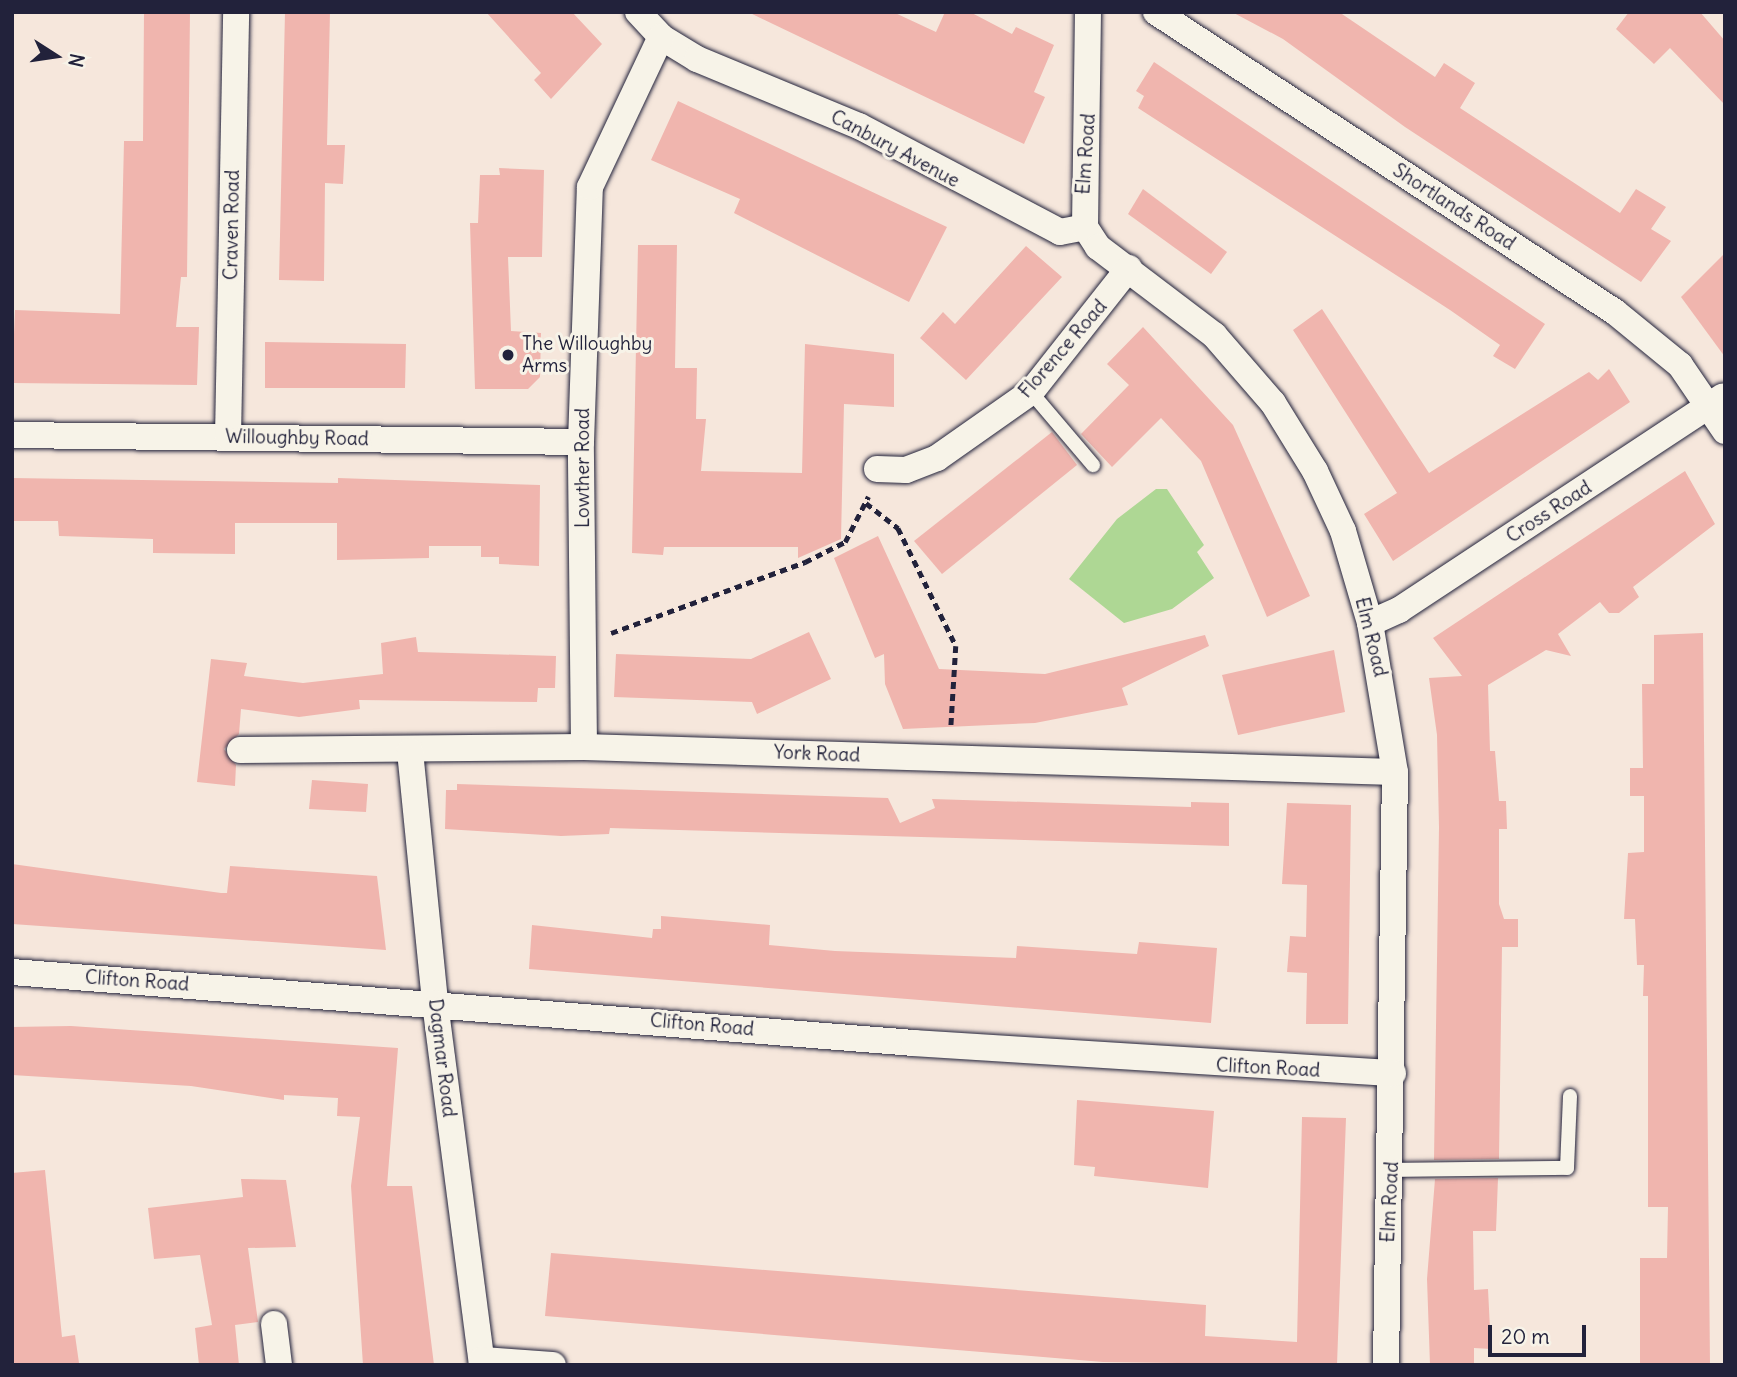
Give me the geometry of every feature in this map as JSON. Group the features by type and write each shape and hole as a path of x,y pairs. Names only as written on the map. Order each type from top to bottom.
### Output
{"street":[{"name":"Craven Road","path":"228,437 236,12"},
{"name":"Canbury Avenue","path":"638,12 661,37 697,59 859,126 1060,232 1085,227"},
{"name":"Elm Road","path":"1088,12 1085,227 1098,247 1214,335 1273,403 1315,471 1343,531 1370,623 1395,772 1392,1170 1385,1365"},
{"name":"Shortlands Road","path":"1156,12 1615,312 1680,365 1717,400 1725,432"},
{"name":"Lowther Road","path":"584,747 581,442 590,187 661,37"},
{"name":"Florence Road","path":"877,469 906,470 937,458 1031,392 1129,268"},
{"name":"Cross Road","path":"1370,623 1399,610 1717,400"},
{"name":"Willoughby Road","path":"12,435 581,442"},
{"name":"York Road","path":"240,750 410,751 584,747 1395,772"},
{"name":"Dagmar Road","path":"410,751 435,1003 482,1362"},
{"name":"Clifton Road","path":"12,972 435,1003 928,1044 1393,1073"},
{"path":"274,1324 279,1365"},
{"path":"482,1362 553,1365"}],"lane":[{"path":"1031,392 1093,465"},
{"path":"1392,1170 1567,1168 1570,1096"}],"path":[{"path":"584,643 805,562 845,542 866,503 877,469"},
{"path":"866,503 898,528 956,646 949,758"}],"green space":[{"path":"1156,489 1167,489 1204,545 1197,552 1214,578 1172,609 1124,623 1069,579 1117,519"}],"building":[{"path":"144,12 190,12 187,277 181,277 176,327 199,327 197,385 12,383 15,310 120,314 124,141 143,141"},
{"path":"285,12 330,12 327,145 345,145 343,184 325,183 324,281 279,280"},
{"path":"486,12 572,12 602,44 551,99 534,80 541,73"},
{"path":"748,12 893,12 936,32 945,12 970,12 1012,34 1016,27 1054,45 1034,92 1045,97 1024,144"},
{"path":"1232,12 1339,12 1435,77 1444,63 1475,83 1460,108 1620,213 1636,189 1666,207 1651,229 1671,241 1641,282 1405,127 1283,39"},
{"path":"1629,12 1700,12 1725,41 1725,105 1670,48 1654,64 1616,29"},
{"path":"1154,62 1545,324 1515,369 1493,356 1500,345 1450,310 1138,108 1144,96 1136,91"},
{"path":"678,101 947,227 909,302 734,213 740,199 651,160"},
{"path":"499,168 544,170 542,257 508,257 511,331 541,333 540,377 528,389 475,389 470,223 478,223 480,175 500,175"},
{"path":"1143,189 1227,252 1211,274 1128,214"},
{"path":"638,245 677,245 675,368 697,368 696,419 706,419 701,471 802,473 805,344 894,354 894,407 844,404 841,539 798,558 798,547 664,547 663,555 632,553"},
{"path":"1026,246 1062,277 966,380 920,338 943,312 955,324"},
{"path":"1725,253 1725,357 1681,297"},
{"path":"1322,309 1429,473 1589,372 1598,380 1609,369 1630,402 1393,561 1364,514 1397,493 1293,330"},
{"path":"1143,327 1233,425 1310,596 1267,617 1201,461 1161,418 1112,467 1081,434 1129,385 1107,364"},
{"path":"265,342 406,344 405,388 265,388"},
{"path":"1052,432 1077,465 942,574 914,541"},
{"path":"1685,471 1715,524 1633,587 1639,597 1619,613 1609,613 1600,602 1558,634 1571,656 1546,650 1488,685 1490,751 1495,751 1499,801 1506,801 1507,829 1499,829 1499,904 1504,919 1518,919 1518,947 1502,947 1499,1159 1434,1160 1439,827 1437,735 1429,678 1462,676 1433,638"},
{"path":"12,478 338,483 338,478 540,485 539,566 499,564 499,557 481,557 481,546 429,546 429,558 337,560 337,523 235,523 235,554 153,553 153,539 59,536 58,521 12,521"},
{"path":"878,536 939,669 1045,674 1205,635 1209,646 1122,688 1128,705 1035,723 903,729 885,684 884,654 875,658 834,558"},
{"path":"809,632 831,679 757,714 752,702 614,697 616,654 751,659"},
{"path":"1703,633 1710,1365 1640,1365 1640,1258 1667,1258 1668,1207 1648,1207 1648,996 1643,996 1644,965 1637,965 1635,919 1624,919 1628,853 1644,852 1644,796 1630,796 1630,768 1643,768 1642,684 1654,684 1654,635"},
{"path":"416,637 418,652 556,656 555,688 538,688 537,702 359,700 360,709 299,717 241,709 239,734 224,749 236,765 235,786 197,782 211,659 247,663 244,676 303,683 383,674 381,643"},
{"path":"1334,650 1345,712 1238,735 1222,675"},
{"path":"312,780 368,784 366,812 309,809"},
{"path":"457,784 888,798 900,823 935,808 932,799 1191,807 1191,802 1229,803 1229,846 610,828 609,834 561,836 445,829 446,790 457,790"},
{"path":"1287,803 1351,805 1348,1024 1306,1024 1307,973 1287,972 1290,936 1306,937 1307,885 1282,884"},
{"path":"12,864 221,893 227,893 230,866 377,876 386,950 12,924"},
{"path":"661,916 770,925 769,945 835,951 1016,958 1017,946 1137,954 1139,942 1217,948 1211,1023 529,969 532,925 652,938 653,929 661,929"},
{"path":"71,1026 398,1048 387,1186 412,1186 434,1365 363,1365 351,1186 360,1117 337,1116 338,1098 284,1095 284,1100 191,1086 12,1075 12,1027"},
{"path":"1077,1100 1214,1111 1208,1188 1094,1176 1095,1167 1074,1165"},
{"path":"1302,1117 1346,1118 1337,1365 1103,1362 545,1316 551,1253 1206,1305 1205,1336 1297,1342"},
{"path":"45,1170 62,1337 75,1335 79,1363 12,1365 12,1173"},
{"path":"1498,1178 1496,1231 1473,1231 1474,1290 1488,1289 1491,1349 1474,1348 1474,1365 1430,1365 1427,1279 1435,1179"},
{"path":"241,1179 286,1180 296,1247 248,1248 258,1322 235,1325 239,1365 199,1365 195,1328 212,1325 200,1255 154,1259 148,1208 243,1197"}],"place":[{"name":"The Willoughby Arms","path":"508,355"}]}
